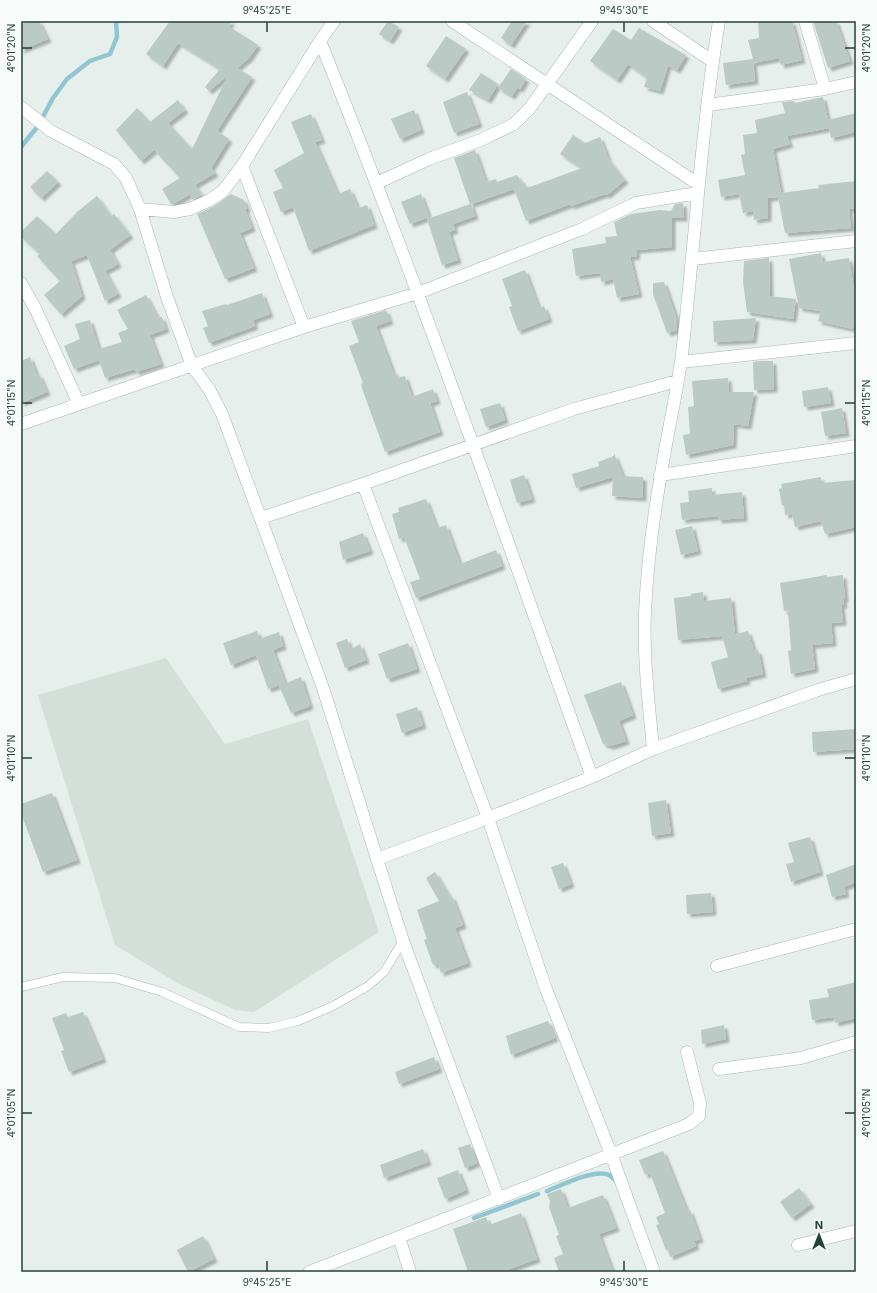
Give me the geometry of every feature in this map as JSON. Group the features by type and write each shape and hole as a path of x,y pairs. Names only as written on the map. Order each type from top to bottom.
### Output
{"street":[{"path":"140,209 174,212 190,209 210,200 223,191 242,166 334,21"},
{"path":"452,21 547,83 698,189"},
{"path":"377,183 429,159 481,140 514,124 530,108 592,21"},
{"path":"653,21 712,61"},
{"path":"653,749 646,664 645,614 660,475 681,362 693,259 698,189 712,61 719,21"},
{"path":"805,21 825,89"},
{"path":"320,41 377,183 418,293 592,776"},
{"path":"708,106 825,89 856,82"},
{"path":"21,107 51,131 114,164 126,178 140,209 167,297 192,366 209,389 222,414 323,688 403,941 499,1199"},
{"path":"242,166 304,327"},
{"path":"21,424 304,327 418,293 582,229 636,203 698,189"},
{"path":"693,259 856,241"},
{"path":"21,283 36,310 79,404"},
{"path":"681,362 856,343"},
{"path":"261,518 473,446 574,409 677,382"},
{"path":"660,475 856,446"},
{"path":"363,484 488,818 546,989 611,1154 654,1272"},
{"path":"377,859 488,818 592,776 653,749 818,690 856,679"},
{"path":"717,966 856,929"},
{"path":"719,1069 801,1058 856,1042"},
{"path":"309,1272 689,1124 699,1116 700,1103 687,1052"},
{"path":"798,1245 856,1231"},
{"path":"399,1237 410,1272"}],"lane":[{"path":"21,987 63,977 115,978 162,992 239,1027 269,1028 298,1021 334,1006 368,986 384,972 403,941"}],"shaded area":[{"path":"166,658 225,744 308,719 379,932 254,1012 235,1010 179,984 115,945 38,695"}],"building":[{"path":"30,21 39,21 48,39 21,50 21,24"},
{"path":"170,21 232,21 228,26 258,45 249,58 237,68 252,77 217,131 229,139 211,168 215,173 195,185 202,195 192,200 190,194 173,204 171,204 162,189 180,178 154,150 141,161 116,130 137,108 150,122 178,100 185,110 168,123 192,149 228,75 209,91 205,87 220,69 178,43 163,66 146,54"},
{"path":"388,21 399,27 390,41 379,34"},
{"path":"512,21 527,21 511,45 501,38"},
{"path":"758,21 792,21 802,60 781,65 779,58 753,63 755,81 726,85 723,63 753,59 748,40 759,38"},
{"path":"813,21 836,21 850,61 828,68"},
{"path":"639,28 686,55 677,70 668,65 660,91 644,87 647,78 628,64 617,80 590,61 613,29 631,40"},
{"path":"446,36 466,49 445,79 426,66"},
{"path":"511,69 526,79 520,89 517,88 512,96 498,88"},
{"path":"481,73 498,84 488,100 469,90"},
{"path":"467,92 479,124 454,133 443,102"},
{"path":"823,97 828,120 856,113 856,132 831,138 829,128 787,136 790,144 773,149 781,193 819,188 818,185 856,181 856,208 849,209 851,228 785,233 778,197 768,198 768,218 754,220 753,211 743,213 739,194 721,197 718,180 745,175 741,155 745,154 743,135 757,133 755,120 785,113 782,102 794,101 795,103"},
{"path":"414,110 421,130 400,139 391,119"},
{"path":"311,114 322,140 315,142 338,194 350,189 358,208 367,205 374,225 309,251 293,207 281,212 273,192 283,188 274,170 304,153 291,122"},
{"path":"573,135 585,143 600,137 609,160 625,180 607,195 605,194 571,206 570,204 526,221 514,189 471,204 475,216 453,224 455,230 449,232 458,260 442,265 427,219 470,204 454,158 475,150 486,182 496,179 497,182 517,175 522,184 525,183 527,188 582,168 560,154"},
{"path":"47,171 58,182 41,198 30,187"},
{"path":"231,194 244,200 247,209 245,209 252,228 240,233 254,268 225,279 197,214 214,206"},
{"path":"421,194 429,217 410,224 401,202"},
{"path":"97,196 111,216 114,214 130,235 110,250 118,264 105,271 118,294 105,301 87,255 71,261 82,296 61,314 44,295 60,281 37,256 40,254 21,237 21,232 37,216 56,234 78,211"},
{"path":"683,203 684,218 672,218 672,247 636,250 637,256 630,257 639,294 617,298 613,279 601,282 600,273 576,276 572,249 606,243 605,237 617,236 614,222 631,214 660,210 671,211 675,204"},
{"path":"821,253 823,262 849,258 856,302 856,315 853,329 818,321 821,311 799,308 789,259"},
{"path":"769,258 770,296 796,299 793,319 747,312 743,282 744,261"},
{"path":"525,270 539,308 544,306 549,319 518,331 509,307 512,306 502,279"},
{"path":"664,282 677,320 677,330 667,333 653,294 653,283"},
{"path":"262,293 270,314 253,320 255,326 209,343 203,328 208,326 202,311 226,304 227,305"},
{"path":"146,295 158,318 162,317 166,329 150,335 161,364 136,372 135,369 105,378 99,360 74,369 64,346 80,339 75,324 90,320 99,349 122,342 118,333 128,329 117,310"},
{"path":"386,310 390,321 376,326 393,372 395,372 397,378 405,376 412,397 433,389 437,401 430,403 440,432 385,452 363,391 361,384 363,383 349,346 359,342 351,321"},
{"path":"756,318 753,340 714,342 713,321"},
{"path":"30,357 37,375 39,374 47,392 21,403 21,361"},
{"path":"773,361 774,389 754,390 753,362"},
{"path":"728,378 729,392 754,392 748,426 734,424 733,445 686,455 683,435 690,434 688,407 694,406 692,381"},
{"path":"828,387 831,403 804,407 802,391"},
{"path":"500,403 505,420 486,427 480,409"},
{"path":"842,408 846,433 825,436 821,412"},
{"path":"614,453 623,476 643,477 643,498 612,496 613,477 576,488 572,474 599,466 598,462 614,456"},
{"path":"524,475 532,499 517,503 510,480"},
{"path":"821,477 821,483 856,480 856,527 825,534 821,521 795,527 792,514 785,515 784,505 782,506 779,489 782,488 781,484"},
{"path":"712,488 712,495 742,492 744,518 718,520 718,516 682,520 680,503 689,502 688,491"},
{"path":"426,499 437,528 446,525 460,564 496,550 502,566 416,598 410,582 420,579 404,537 399,539 392,514 399,512 398,508"},
{"path":"692,526 698,551 681,555 675,530"},
{"path":"363,533 370,551 343,560 339,542"},
{"path":"827,575 827,577 843,575 845,599 843,599 844,605 841,605 843,622 831,623 833,643 812,645 815,669 791,674 788,651 791,650 788,610 784,611 780,583"},
{"path":"703,592 704,601 731,598 735,634 748,631 754,651 758,650 763,674 746,678 747,681 718,689 711,662 728,657 722,636 678,640 674,598 691,596 691,594"},
{"path":"257,631 259,639 279,632 283,646 273,650 285,683 268,689 256,655 231,665 223,643"},
{"path":"347,639 351,649 360,644 366,660 345,668 336,643"},
{"path":"408,643 417,669 387,679 378,654"},
{"path":"301,677 310,706 291,713 279,686"},
{"path":"621,682 633,715 619,721 626,741 611,746 603,744 584,695"},
{"path":"417,707 423,725 402,733 396,714"},
{"path":"856,729 856,749 813,752 812,732"},
{"path":"52,793 77,860 43,872 21,813 21,804"},
{"path":"666,800 671,833 652,836 648,803"},
{"path":"810,837 820,872 791,882 786,864 794,862 788,843"},
{"path":"563,863 571,884 559,889 551,867"},
{"path":"856,864 856,882 844,887 846,894 832,897 826,875"},
{"path":"435,872 450,897 452,896 463,925 455,928 468,963 441,973 438,964 433,965 424,940 427,939 417,910 439,901 426,878"},
{"path":"711,893 713,912 687,914 686,895"},
{"path":"856,982 856,1018 835,1023 834,1017 812,1020 809,1000 829,997 827,989"},
{"path":"83,1012 103,1059 69,1072 61,1051 64,1050 52,1018 66,1013 68,1017"},
{"path":"548,1021 555,1038 511,1055 506,1036"},
{"path":"724,1025 726,1039 702,1044 701,1030"},
{"path":"434,1057 439,1069 399,1084 395,1072"},
{"path":"470,1144 477,1163 465,1168 458,1148"},
{"path":"423,1149 428,1162 384,1178 380,1165"},
{"path":"663,1151 687,1211 690,1210 700,1239 694,1241 696,1246 670,1257 668,1249 666,1250 656,1225 659,1224 656,1217 665,1213 650,1173 645,1175 639,1160"},
{"path":"458,1170 466,1190 445,1199 437,1178"},
{"path":"799,1188 811,1204 792,1218 780,1202"},
{"path":"561,1189 568,1208 603,1195 616,1228 599,1234 613,1272 559,1272 554,1258 563,1254 556,1236 559,1235 549,1207 550,1201 547,1194"},
{"path":"521,1213 537,1259 501,1272 468,1272 453,1229 486,1217 489,1225"},
{"path":"203,1236 214,1259 188,1272 177,1250"}],"waterway":[{"path":"21,147 38,126 53,98 67,79 90,61 110,54 117,37 116,21"},
{"path":"547,1191 578,1178 595,1174 603,1173 609,1175 616,1181"},
{"path":"474,1218 538,1194"}]}
